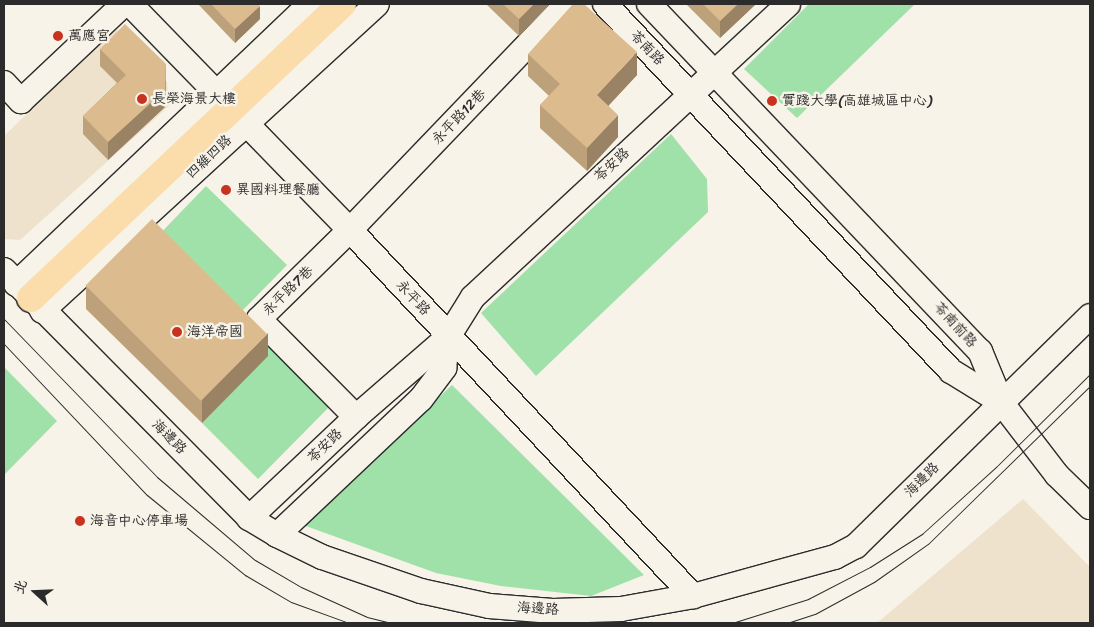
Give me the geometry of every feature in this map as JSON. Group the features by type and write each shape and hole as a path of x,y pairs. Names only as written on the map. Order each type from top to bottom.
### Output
{"main road":[{"name":"四維四路","path":"23,291 231,109 342,4"}],"street":[{"path":"4,83 21,101 124,4"},
{"name":"永平路","path":"130,4 350,230 448,337 693,596"},
{"name":"四維四路","path":"231,109 310,4"},
{"name":"四維四路","path":"231,109 377,4"},
{"name":"永平路12巷","path":"350,230 567,4"},
{"name":"苓南路","path":"604,4 689,93"},
{"path":"649,4 713,70"},
{"name":"苓安路","path":"250,518 356,417 448,337 473,297 713,70 788,4"},
{"name":"苓南前路","path":"713,70 980,351 1001,402"},
{"path":"689,93 951,371 1001,402 1057,474 1090,506"},
{"name":"永平路7巷","path":"350,230 259,319 356,417"},
{"name":"海邊路","path":"23,291 250,518 277,535 322,557 386,579 489,606 553,611 621,609 693,596 835,557 856,546 1090,316"},
{"name":"苓安路","path":"277,535 421,398 444,368 448,337"}],"shaded area":[{"path":"115,28 167,82 169,106 20,240 4,239 4,136"},
{"path":"1023,499 1090,567 1090,623 877,623"}],"green space":[{"path":"809,4 915,4 797,118 744,69"},
{"path":"671,134 707,179 708,212 536,376 481,313"},
{"path":"206,186 287,265 240,313 332,404 258,479 202,423 267,355 152,242"},
{"path":"4,367 57,421 4,475"},
{"path":"452,385 644,575 591,596 501,586 436,573 303,525"}],"building":[{"path":"211,4 258,4 260,6 235,29"},
{"path":"503,4 534,4 519,19"},
{"path":"573,4 584,4 637,52 597,95 618,115 587,148 540,105 560,84 528,54"},
{"path":"703,4 738,4 720,21"},
{"name":"長榮海景大樓","path":"125,24 166,64 165,90 108,142 83,116 126,75 100,49"},
{"name":"海洋帝國","path":"152,219 267,334 201,401 86,285"}],"tram line":[{"path":"4,319 157,477 255,560 301,587 367,617 391,623"},
{"path":"4,344 147,495 245,575 291,602 349,623"},
{"path":"732,623 808,599 870,567 922,534 996,467 1090,374"},
{"path":"787,623 815,614 874,582 929,543 1090,386"}],"place":[{"name":"萬應宮","path":"58,36"},
{"name":"長榮海景大樓","path":"142,99"},
{"name":"實踐大學(高雄城區中心)","path":"772,101"},
{"name":"異國料理餐廳","path":"226,190"},
{"name":"海洋帝國","path":"177,332"},
{"name":"海音中心停車場","path":"80,521"}]}
